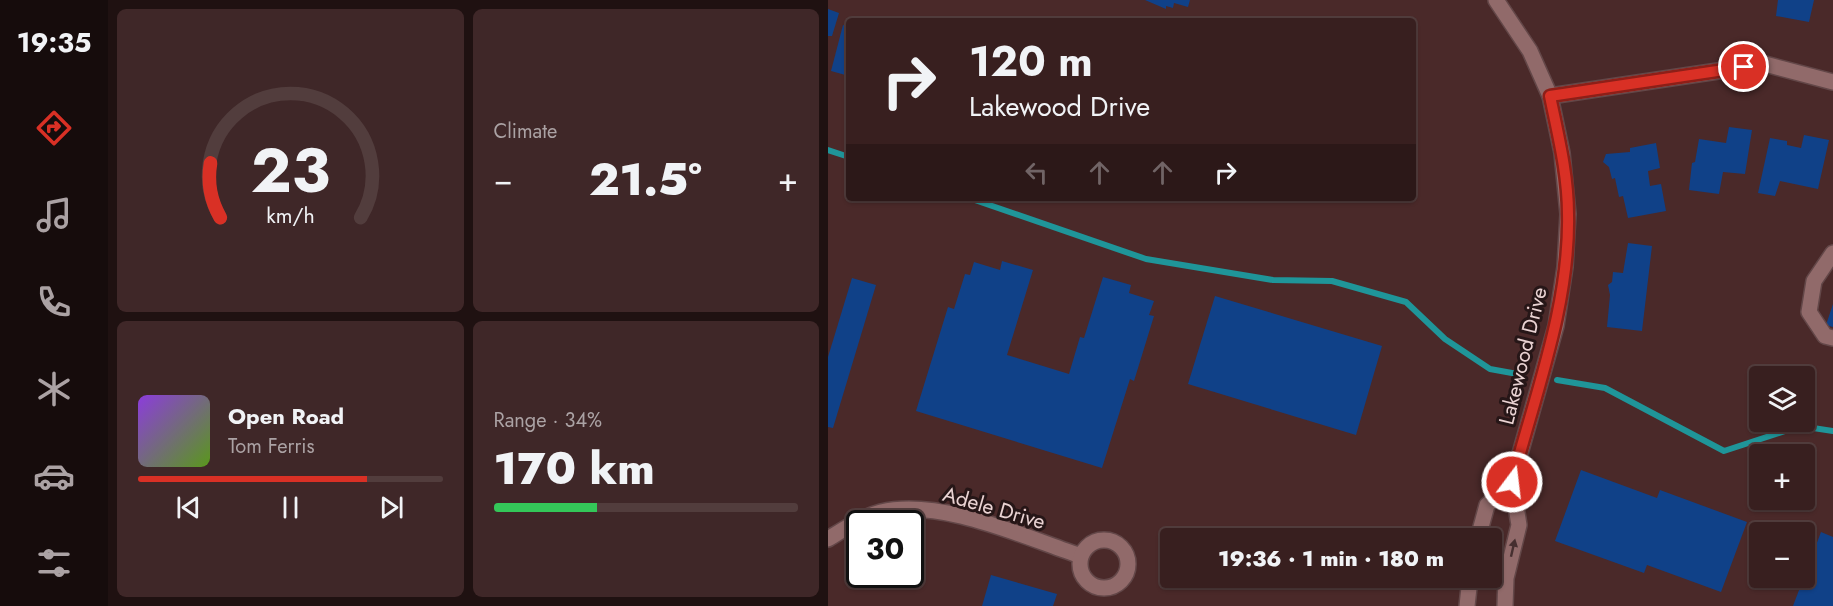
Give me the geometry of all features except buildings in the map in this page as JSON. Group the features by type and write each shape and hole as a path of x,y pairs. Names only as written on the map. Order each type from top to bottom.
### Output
{"street":[{"name":"Lakewood Drive","path":"1496,0 1530,51 1550,96 1562,153 1568,214 1565,267 1556,326 1512,482 1519,525 1506,578 1505,606"},
{"path":"1550,96 1765,63 1833,82"},
{"path":"1833,253 1815,281 1809,312 1825,336 1833,338"},
{"path":"1481,528 1488,505 1512,482"},
{"name":"Adele Drive","path":"828,539 847,527 881,512 922,510 961,517 1081,556"},
{"path":"1467,606 1469,588"}],"waterway":[{"path":"828,150 846,156"},
{"path":"978,201 1146,259 1273,280 1332,281 1406,302 1445,339 1490,369 1523,375"},
{"path":"1557,380 1605,388 1724,451 1800,426 1833,431"}],"route":[{"path":"1512,482 1556,326 1565,267 1568,214 1562,153 1550,96 1744,67"}]}
